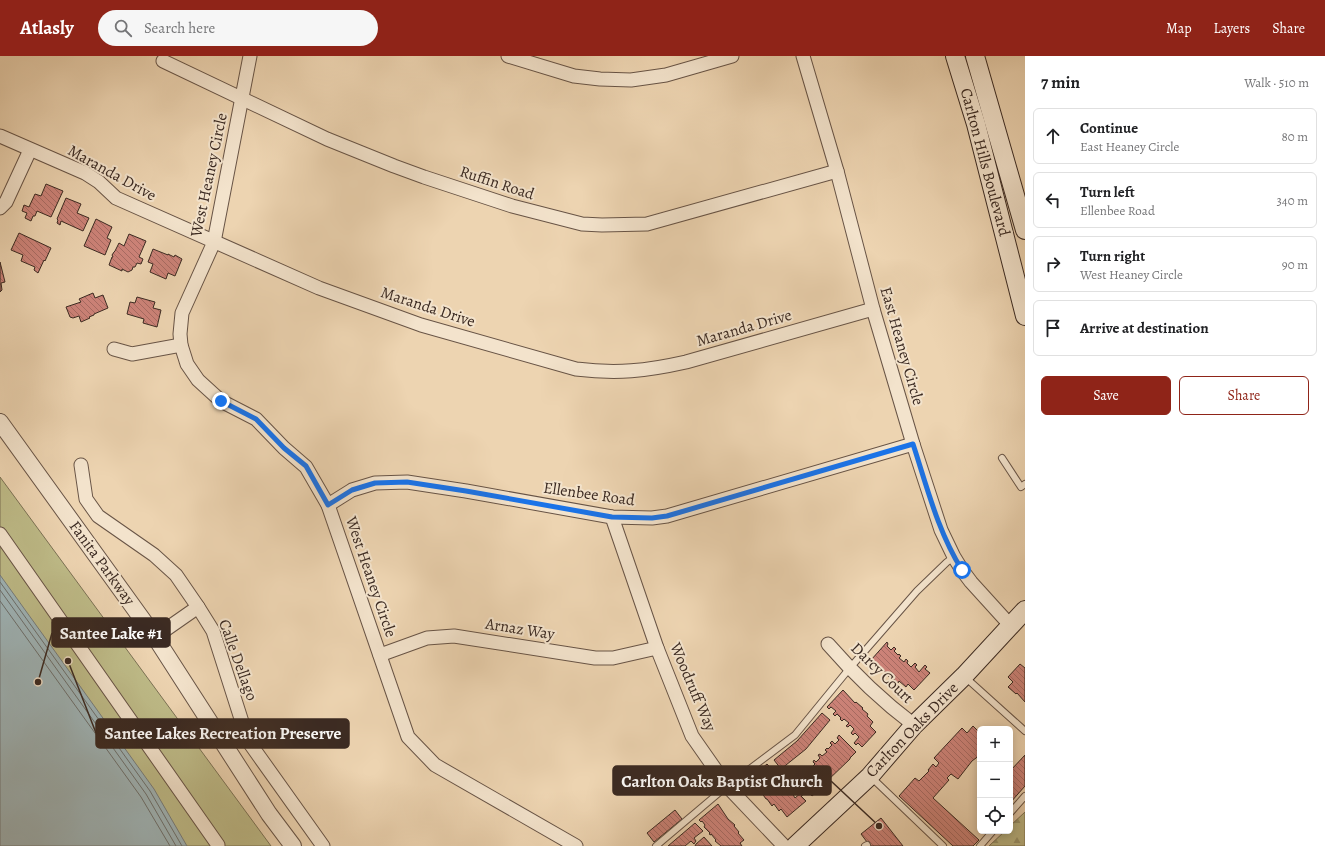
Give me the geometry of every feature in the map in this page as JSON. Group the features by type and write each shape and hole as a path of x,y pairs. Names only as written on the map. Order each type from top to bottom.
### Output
{"main road":[{"name":"Carlton Hills Boulevard","path":"954,56 976,124 1025,316"},
{"name":"Carlton Hills Boulevard","path":"975,56 1025,230"},
{"name":"Carlton Oaks Drive","path":"795,846 870,776 914,725 964,676 1025,610"}],"street":[{"name":"West Heaney Circle","path":"250,56 214,242 182,313 180,334 181,345 187,364 198,380 221,401 256,419 284,448 306,466 328,505 408,737 435,765 576,846"},
{"path":"508,56 574,76 631,80 666,75 732,56"},
{"name":"East Heaney Circle","path":"803,56 837,171 873,309 913,444 942,530 954,557 971,582 1010,625"},
{"name":"Ruffin Road","path":"163,61 327,139 416,174 534,212 582,224 647,224 837,171"},
{"name":"Maranda Drive","path":"0,136 85,173 99,182 116,198 319,288 421,325 576,369 625,372 655,369 686,362 873,309"},
{"path":"0,208 6,202 30,150"},
{"path":"114,349 132,354 181,345"},
{"name":"Fanita Parkway","path":"0,422 155,636 269,814 293,846"},
{"name":"Ellenbee Road","path":"328,505 352,490 375,483 407,482 612,517 652,518 667,516 913,444"},
{"name":"Calle Dellago","path":"81,465 86,499 98,516 154,555 176,575 198,607 212,631 251,745 323,846"},
{"name":"Woodruff Way","path":"612,517 657,648 692,736 727,786 784,846"},
{"path":"0,534 218,845"},
{"path":"155,636 198,607"},
{"name":"Arnaz Way","path":"380,655 427,638 454,636 595,658 613,658 657,648"},
{"name":"Darcy Court","path":"828,644 849,669 893,710 914,725"}],"lane":[{"path":"1002,458 1021,487 1025,484"},
{"path":"656,846 727,786 795,735 849,669 918,591 954,557"},
{"path":"964,676 1025,731"},
{"path":"870,776 943,846"},
{"path":"1013,810 1025,796"},
{"path":"980,846 990,834"}],"green space":[{"path":"0,477 271,846 0,846"},
{"path":"1025,812 1025,846 989,846 1002,834 1013,834 1013,823"}],"water":[{"path":"0,575 154,789 187,846 0,846"}],"building":[{"path":"46,184 63,191 51,217 37,211 31,221 25,218 27,213 22,211 24,205 29,207 35,194 41,196"},
{"path":"66,198 81,204 77,213 89,218 83,231 61,221 60,225 57,223 57,219"},
{"path":"96,219 112,227 107,238 111,240 105,255 84,246"},
{"path":"19,233 51,248 38,273 34,270 35,267 21,261 23,255 11,250"},
{"path":"129,234 146,241 139,257 143,259 141,264 137,263 132,270 128,272 109,265 113,257 112,255 119,243 124,246"},
{"path":"153,249 174,257 175,255 182,259 175,276 168,273 166,279 150,272 153,264 148,262"},
{"path":"0,262 5,282 1,283 2,290 0,292"},
{"path":"93,293 95,298 103,295 108,308 81,322 79,316 73,318 70,317 66,307 81,302 79,299"},
{"path":"137,297 155,302 153,308 161,310 157,327 143,323 144,319 127,314 130,302 135,303"},
{"path":"887,642 887,646 891,650 894,647 896,649 894,651 901,656 899,658 904,662 906,659 908,661 907,663 911,667 915,663 917,665 915,667 919,672 925,665 927,667 925,669 930,673 914,690 908,684 906,687 899,681 898,683 891,677 890,678 871,660"},
{"path":"1020,664 1025,668 1025,702 1017,693 1016,694 1008,687 1013,682 1008,677"},
{"path":"843,690 855,703 856,702 863,708 862,709 868,714 867,716 873,722 870,726 876,732 862,747 858,743 856,745 854,743 859,737 855,733 853,735 851,733 854,729 850,725 848,727 846,726 849,723 844,719 842,721 837,714 835,716 833,714 836,711 831,707 829,709 827,707"},
{"path":"822,713 830,720 806,749 781,769 774,760 797,741"},
{"path":"973,726 977,730 977,757 972,761 958,779 951,774 947,778 949,780 933,798 979,840 973,846 953,846 899,796 915,778 919,781 929,771 928,770 933,764 936,767 939,763 934,758 962,728 967,733"},
{"path":"839,735 856,752 825,783 826,784 812,796 798,781 802,777 800,775 808,770 806,768 808,766 810,769 815,764 813,762 814,760 816,762 820,758 818,755 820,754 822,756 827,752 825,750 832,745 830,743 832,741 835,744 839,740 837,738"},
{"path":"1025,755 1025,786 1013,800 1013,798 1013,768"},
{"path":"767,764 769,766 767,768 771,773 774,770 775,772 773,774 777,778 778,777 780,780 778,781 782,786 785,784 786,786 784,787 788,792 792,789 794,791 792,793 795,798 802,792 803,795 801,796 806,801 787,817 781,809 779,811 774,804 772,806 756,785 755,786 749,779"},
{"path":"718,804 728,819 735,825 734,826 739,832 738,833 744,840 740,843 742,846 721,846 715,841 716,840 711,834 709,834 710,833 704,827 705,825 702,821 701,822 699,820"},
{"path":"675,810 682,819 654,842 647,833"},
{"path":"881,818 903,846 870,846 861,834"},
{"path":"695,823 703,831 694,838 696,841 694,844 691,841 685,846 668,846"},
{"path":"704,837 712,846 695,846 696,844"}],"place":[{"name":"Santee Lakes Recreation Preserve","path":"68,661"},
{"name":"Santee Lake #1","path":"38,682"},
{"name":"Carlton Oaks Baptist Church","path":"879,826"}],"route":[{"path":"221,401 256,419 284,448 306,466 328,505 352,490 375,483 407,482 612,517 634,519 652,518 667,516 913,444 947,544 962,570"}]}
